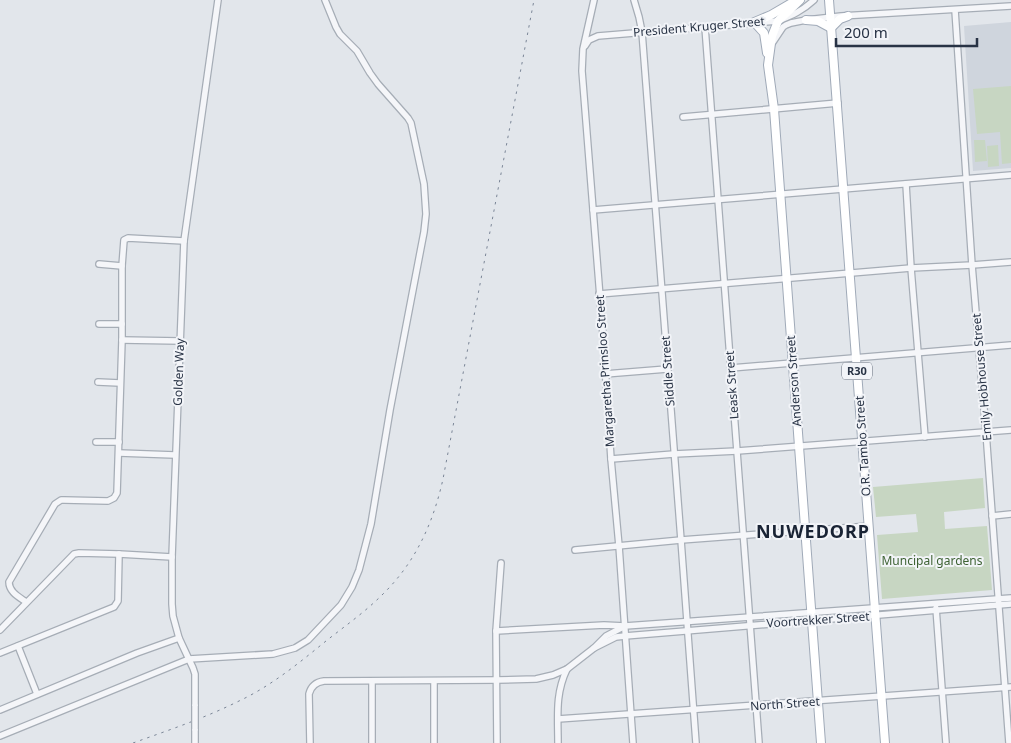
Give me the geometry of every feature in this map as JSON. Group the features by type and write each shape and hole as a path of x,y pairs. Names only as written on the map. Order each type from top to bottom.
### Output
{"main road":[{"path":"778,20 798,0"},
{"path":"768,65 764,33 753,23 798,0"},
{"path":"806,20 818,22 831,28 844,16 832,8 829,0"},
{"name":"O.R. Tambo Street","path":"829,0 885,743"},
{"name":"Anderson Street","path":"778,20 772,36 768,65 774,109 821,743"}],"street":[{"name":"Golden Way","path":"195,743 195,674 179,638 172,604 175,454 184,241 218,0"},
{"path":"0,736 189,658 273,654 295,648 308,640 341,605 352,586 359,570 371,524 426,214 424,184 412,127 408,118 378,84 357,51 340,34 325,0"},
{"name":"Margaretha Prinsloo Street","path":"594,0 583,49 582,72 633,743"},
{"name":"Siddle Street","path":"634,0 642,32 696,743"},
{"name":"President Kruger Street","path":"583,49 589,40 598,36 778,20 800,12 814,0"},
{"name":"President Kruger Street","path":"771,46 783,27 806,20 1011,6"},
{"name":"Emily Hobhouse Street","path":"955,10 972,265 980,347 998,602 1008,688 1008,743"},
{"name":"Leask Street","path":"705,27 759,743"},
{"path":"683,117 838,103"},
{"path":"593,210 1011,175"},
{"path":"906,184 925,437"},
{"path":"26,602 12,590 9,582 52,508 61,500 108,501 114,498 116,493 119,452 124,240 128,238 184,241"},
{"path":"599,294 911,268 1011,262"},
{"path":"99,264 122,266"},
{"path":"100,324 122,324"},
{"path":"122,340 180,341"},
{"path":"731,368 1011,345"},
{"path":"605,374 667,369"},
{"path":"98,382 120,382"},
{"path":"611,459 1011,430"},
{"path":"96,442 119,442"},
{"path":"119,452 175,454"},
{"path":"992,516 1011,514"},
{"path":"576,550 869,526"},
{"path":"0,630 74,554 172,557"},
{"path":"0,653 114,608 118,596 119,554"},
{"path":"497,743 496,631 501,563"},
{"name":"Voortrekker Street","path":"496,631 604,625 625,626 750,616 812,616 936,611 998,602 1011,598"},
{"name":"Voortrekker Street","path":"875,612 936,604 998,602 1011,604"},
{"path":"936,604 946,743"},
{"name":"Voortrekker Street","path":"594,648 616,637 750,625 812,616"},
{"path":"310,743 309,694 318,682 536,679 567,669 606,636 625,626"},
{"path":"0,710 137,653 179,638"},
{"path":"18,646 37,694"},
{"path":"558,743 558,693 567,669"},
{"path":"434,681 434,743"},
{"path":"372,682 372,743"},
{"name":"North Street","path":"558,719 1008,688"}],"shaded area":[{"path":"1011,22 1011,168 973,171 964,26"}],"green space":[{"path":"1011,86 1011,163 1002,164 1000,132 977,134 973,89"},
{"path":"974,140 985,140 987,161 975,162"},
{"path":"998,145 999,166 988,167 987,146"},
{"name":"Muncipal gardens","path":"983,478 985,508 944,512 945,529 987,526 992,590 882,599 877,535 918,532 916,514 876,517 873,487"}],"railway":[{"path":"133,743 187,724 226,707 251,695 284,674 382,595 404,570 421,542 434,512 443,479 534,0"}],"district":[{"name":"NUWEDORP","path":"813,532"}]}
